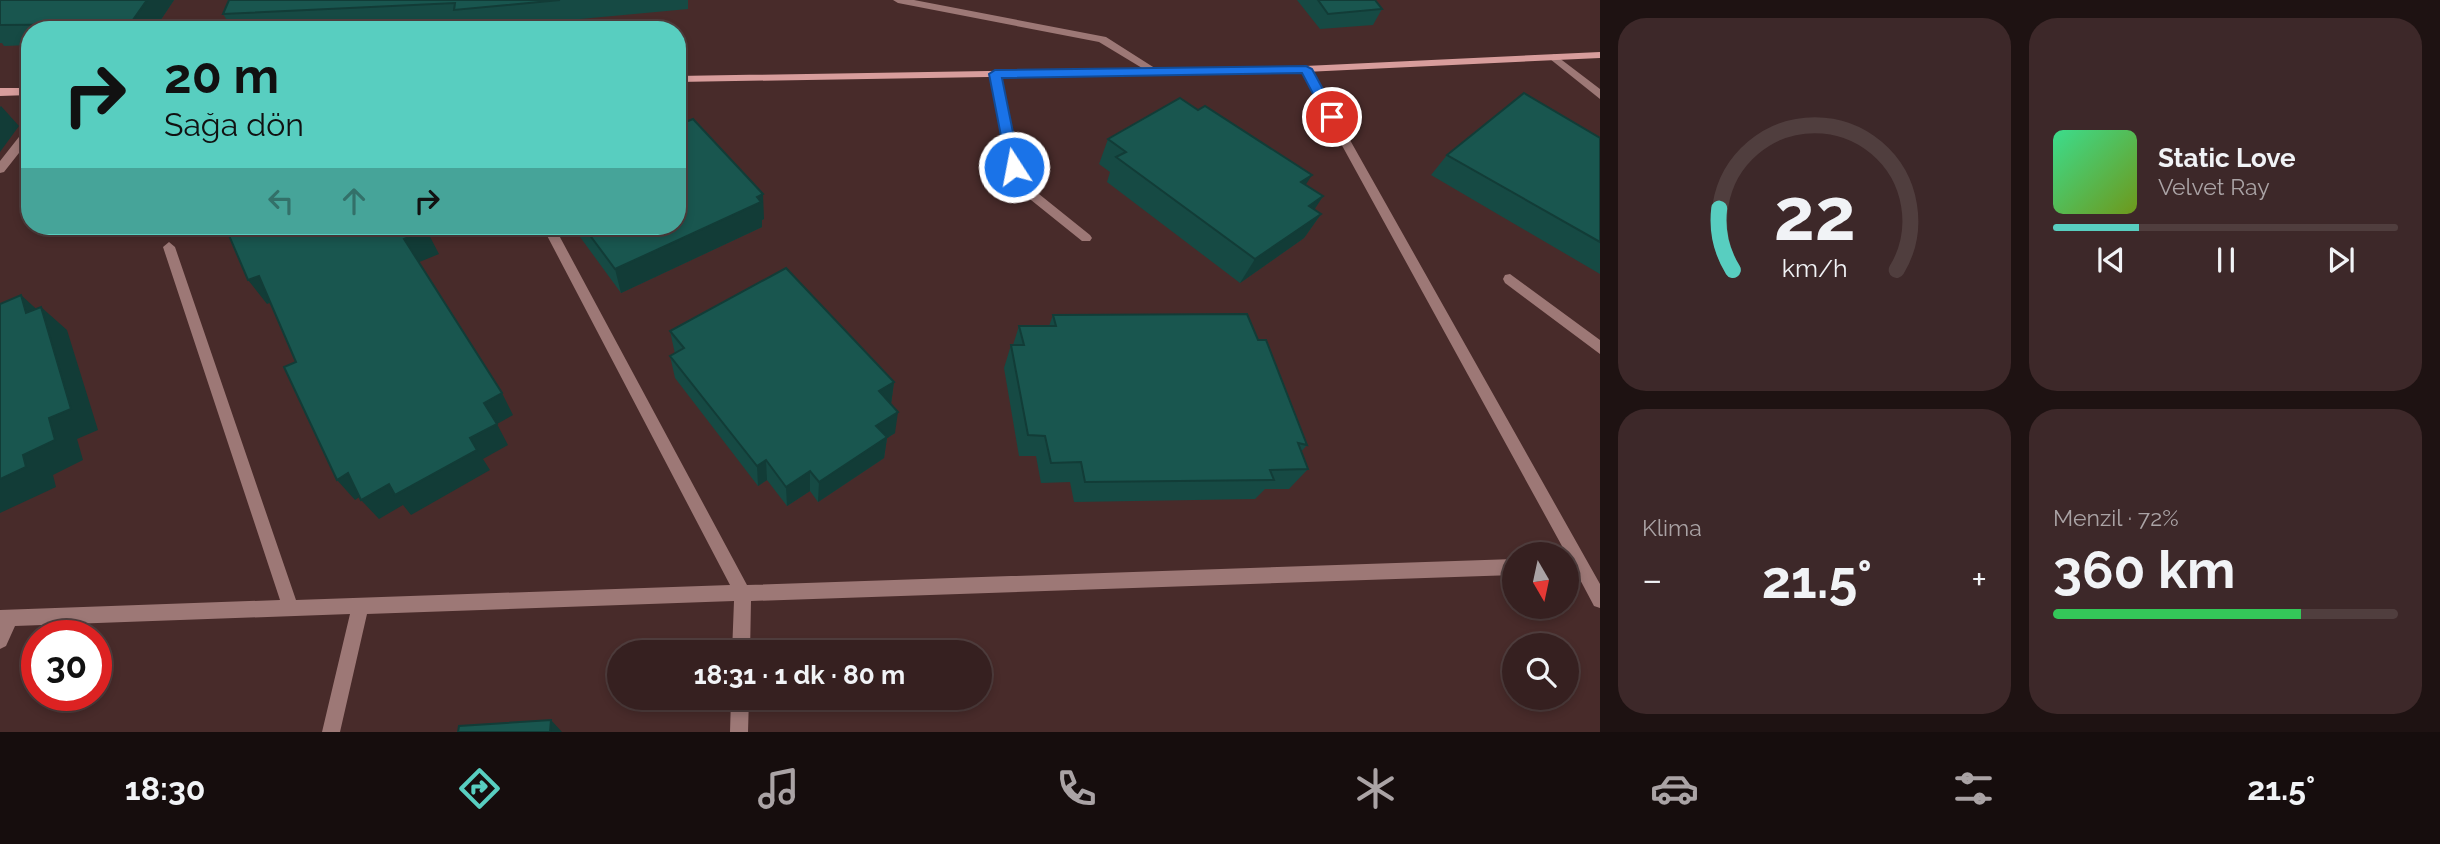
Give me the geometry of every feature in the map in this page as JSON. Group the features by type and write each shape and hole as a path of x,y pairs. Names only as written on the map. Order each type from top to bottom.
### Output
{"street":[{"path":"898,0 1102,39 1156,72"},
{"path":"686,79 1306,69 1600,55"},
{"path":"1554,57 1600,95"},
{"path":"1306,69 1561,542"},
{"path":"995,74 1014,167 1030,193 1086,238"},
{"path":"0,92 21,91"},
{"path":"0,169 21,142"},
{"path":"553,235 743,594 741,640"},
{"path":"169,247 291,609"},
{"path":"1510,279 1600,348"},
{"path":"0,640 5,618 1502,567"},
{"path":"1579,573 1600,600"},
{"path":"331,732 360,607"},
{"path":"738,732 739,710"}],"building":[{"path":"0,0 147,0 132,21 21,21 21,25 0,25"},
{"path":"229,0 560,0 454,10 455,3 223,14"},
{"path":"1318,0 1375,0 1382,9 1328,14"},
{"path":"1524,93 1600,138 1600,242 1447,155"},
{"path":"1180,98 1198,110 1205,106 1312,175 1301,182 1323,196 1309,206 1321,214 1255,259 1116,157 1126,152 1108,139"},
{"path":"693,119 763,194 757,197 761,202 615,269 590,235 686,235 686,122"},
{"path":"229,235 413,235 404,239 502,393 484,403 497,424 470,438 477,450 395,495 389,484 361,500 348,473 337,480 284,367 296,362 259,276 248,280"},
{"path":"786,268 894,382 879,391 898,412 876,426 887,437 819,482 810,471 786,487 766,460 757,466 670,356 684,348 670,331"},
{"path":"21,295 26,313 41,307 71,409 49,418 55,440 23,455 26,467 0,479 0,304"},
{"path":"1247,314 1258,340 1266,340 1307,445 1298,443 1308,469 1270,470 1274,480 1085,482 1081,462 1051,463 1045,436 1028,435 1011,345 1024,345 1019,326 1056,326 1053,315"},
{"path":"551,720 550,732 458,732 459,726"}],"route":[{"path":"1014,167 995,74 1306,69 1332,117"}]}
